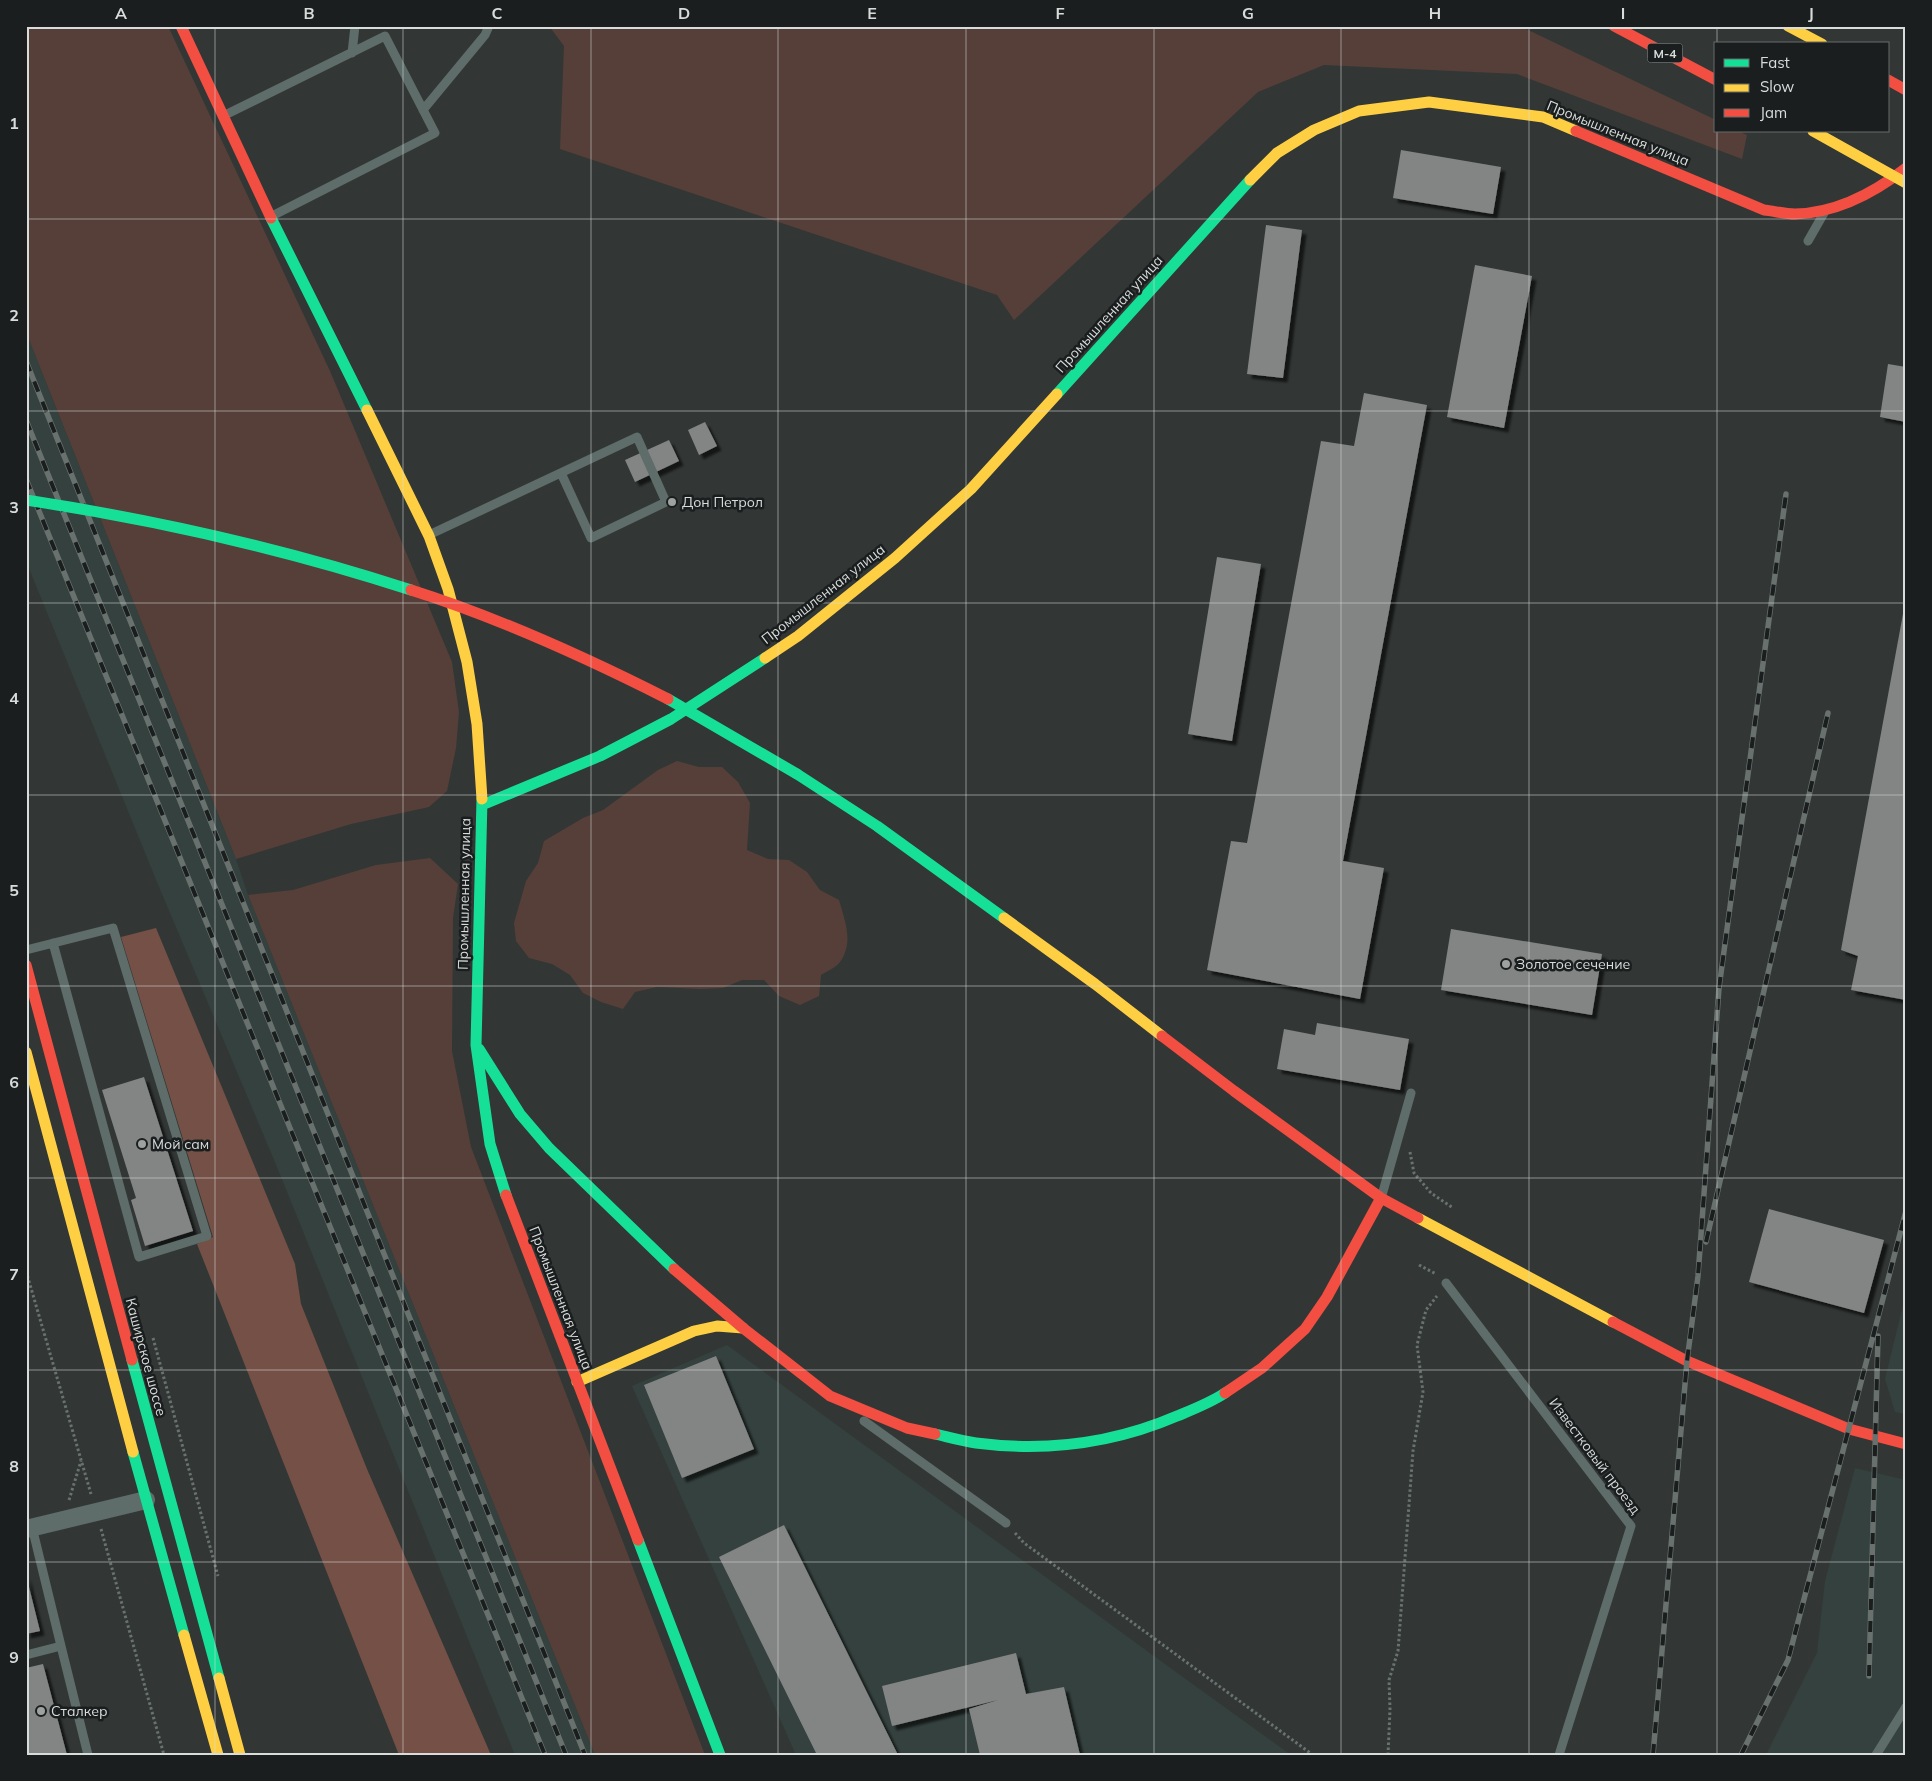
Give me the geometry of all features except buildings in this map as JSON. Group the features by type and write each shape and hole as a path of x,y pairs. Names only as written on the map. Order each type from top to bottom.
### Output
{"main road":[{"path":"182,26 270,217 429,536 448,589 467,662 477,724 482,805"},
{"name":"М-4","path":"1614,26 1714,79"},
{"path":"1788,26 1818,42"},
{"path":"1890,81 1906,90"},
{"name":"Промышленная улица","path":"720,1755 509,1204 490,1144 484,1116 476,1045 482,805 600,756 671,719 798,636 895,558 970,489 1277,153 1314,130 1359,111 1429,102 1543,117 1764,210 1794,214 1826,208 1864,196 1906,168"},
{"path":"1815,132 1906,183"},
{"path":"26,500 120,515 267,547 392,584 478,613 626,678 698,716 797,774 876,826 1088,978 1234,1091 1381,1198 1687,1361 1848,1429 1906,1444"},
{"name":"Каширское шоссе","path":"26,965 165,1484 240,1755"},
{"path":"476,1045 520,1114 550,1148 677,1272 743,1328 830,1396 907,1428 975,1443 1041,1447 1097,1442 1152,1427 1214,1400 1262,1368 1304,1329 1327,1297 1381,1198"},
{"path":"26,1052 146,1500 218,1755"},
{"path":"577,1382 694,1331 717,1326 743,1328"}],"street":[{"path":"29,1528 146,1500"}],"lane":[{"path":"352,53 355,26"},
{"path":"423,110 484,35 489,26"},
{"path":"223,116 385,36 435,133 270,217"},
{"path":"1808,241 1826,208"},
{"path":"429,536 561,473 637,437 666,502 591,538 561,473"},
{"path":"26,950 53,943 113,928 207,1236 139,1257 53,943"},
{"path":"1381,1198 1411,1093"},
{"name":"Известковый проезд","path":"1446,1283 1631,1526 1559,1755"},
{"path":"830,1396 1006,1523"},
{"path":"29,1528 62,1646 88,1755"},
{"path":"26,1655 62,1646"},
{"path":"1876,1755 1906,1707"}],"path":[{"path":"1398,1139 1405,1144 1410,1153 1414,1173 1431,1193 1453,1208"},
{"path":"1388,1755 1389,1680 1398,1651 1413,1451 1422,1392 1417,1345 1426,1310 1446,1283"},
{"path":"68,1502 82,1460"},
{"path":"1006,1523 1024,1543 1314,1755"}],"shaded area":[{"path":"26,26 168,26 330,371 452,662 459,712 456,748 447,791 429,807 351,824 236,859 26,332"},
{"path":"549,26 1520,26 1714,119 1714,132 1740,132 1747,135 1742,159 1517,74 1324,65 1258,92 1014,320 997,295 560,149 564,46"},
{"path":"26,332 236,859 248,895 595,1755 515,1755 275,1162 157,882 26,561"},
{"path":"677,761 699,767 722,767 738,782 750,803 747,850 768,859 789,860 807,872 820,890 839,900 847,931 847,947 839,964 821,975 819,996 800,1005 779,996 764,980 742,980 723,988 657,987 635,992 623,1009 601,1002 583,993 570,975 552,964 529,958 516,941 514,923 526,881 538,863 544,841 583,818 603,810 658,770"},
{"path":"430,858 458,884 453,918 452,1051 471,1147 705,1755 595,1755 248,895 293,890 376,865"},
{"path":"156,928 295,1264 301,1304 367,1469 491,1755 399,1755 197,1244 213,1237 121,937"},
{"path":"1906,1293 1906,1414 1895,1412 1885,1379"},
{"path":"727,1345 1291,1755 796,1755 632,1386"},
{"path":"1855,1468 1906,1480 1906,1755 1766,1755 1817,1653 1825,1581"}],"railway":[{"path":"26,361 585,1755"},
{"path":"26,420 566,1755"},
{"path":"26,479 545,1755"},
{"path":"1653,1755 1687,1361 1698,1276 1719,988 1786,494"},
{"path":"1706,1242 1828,713"},
{"path":"1741,1755 1788,1660 1906,1211"},
{"path":"1869,1676 1878,1336"}],"traffic: fast":[{"path":"1057,394 1250,180"},
{"path":"271,218 367,410"},
{"path":"26,500 172,526 220,537 316,561 411,590"},
{"path":"482,805 600,756 671,719 765,658"},
{"path":"668,699 797,774"},
{"path":"797,774 877,826 1004,918"},
{"path":"482,799 476,1045 490,1144 506,1195"},
{"path":"479,1049 520,1114 549,1148 674,1269"},
{"path":"132,1360 219,1678"},
{"path":"935,1434 971,1442 1002,1446 1028,1447 1078,1443 1103,1439 1153,1426 1202,1406 1225,1393"},
{"path":"133,1452 184,1635"},
{"path":"638,1540 720,1755"}],"traffic: slow":[{"path":"1788,26 1818,42"},
{"path":"1250,180 1277,153 1314,130 1359,111 1429,102 1543,117 1576,131"},
{"path":"1815,132 1906,183"},
{"path":"765,658 798,636 895,558 971,489 1057,394"},
{"path":"367,410 429,536 448,589 467,662 477,724 482,799"},
{"path":"1004,918 1095,984 1162,1036"},
{"path":"26,1052 133,1452"},
{"path":"1418,1218 1613,1322"},
{"path":"577,1382 694,1331 717,1326 743,1328"},
{"path":"184,1635 218,1755"},
{"path":"219,1678 240,1755"}],"traffic: jam":[{"path":"181,26 271,218"},
{"path":"1614,26 1714,79"},
{"path":"1890,81 1906,90"},
{"path":"1576,131 1764,210 1787,214 1810,213 1840,206 1881,186 1906,168"},
{"path":"411,590 477,613 542,639 668,699"},
{"path":"26,965 132,1360"},
{"path":"1162,1036 1381,1198 1418,1218"},
{"path":"506,1195 638,1540"},
{"path":"1225,1393 1262,1368 1305,1329 1327,1297 1381,1198"},
{"path":"674,1269 743,1328 830,1396 907,1428 935,1434"},
{"path":"1613,1322 1687,1361 1849,1429 1906,1444"}],"place":[{"name":"Дон Петрол","path":"672,502"},
{"name":"Золотое сечение","path":"1506,964"},
{"name":"Мой сам","path":"142,1144"},
{"name":"Сталкер","path":"41,1711"}]}
